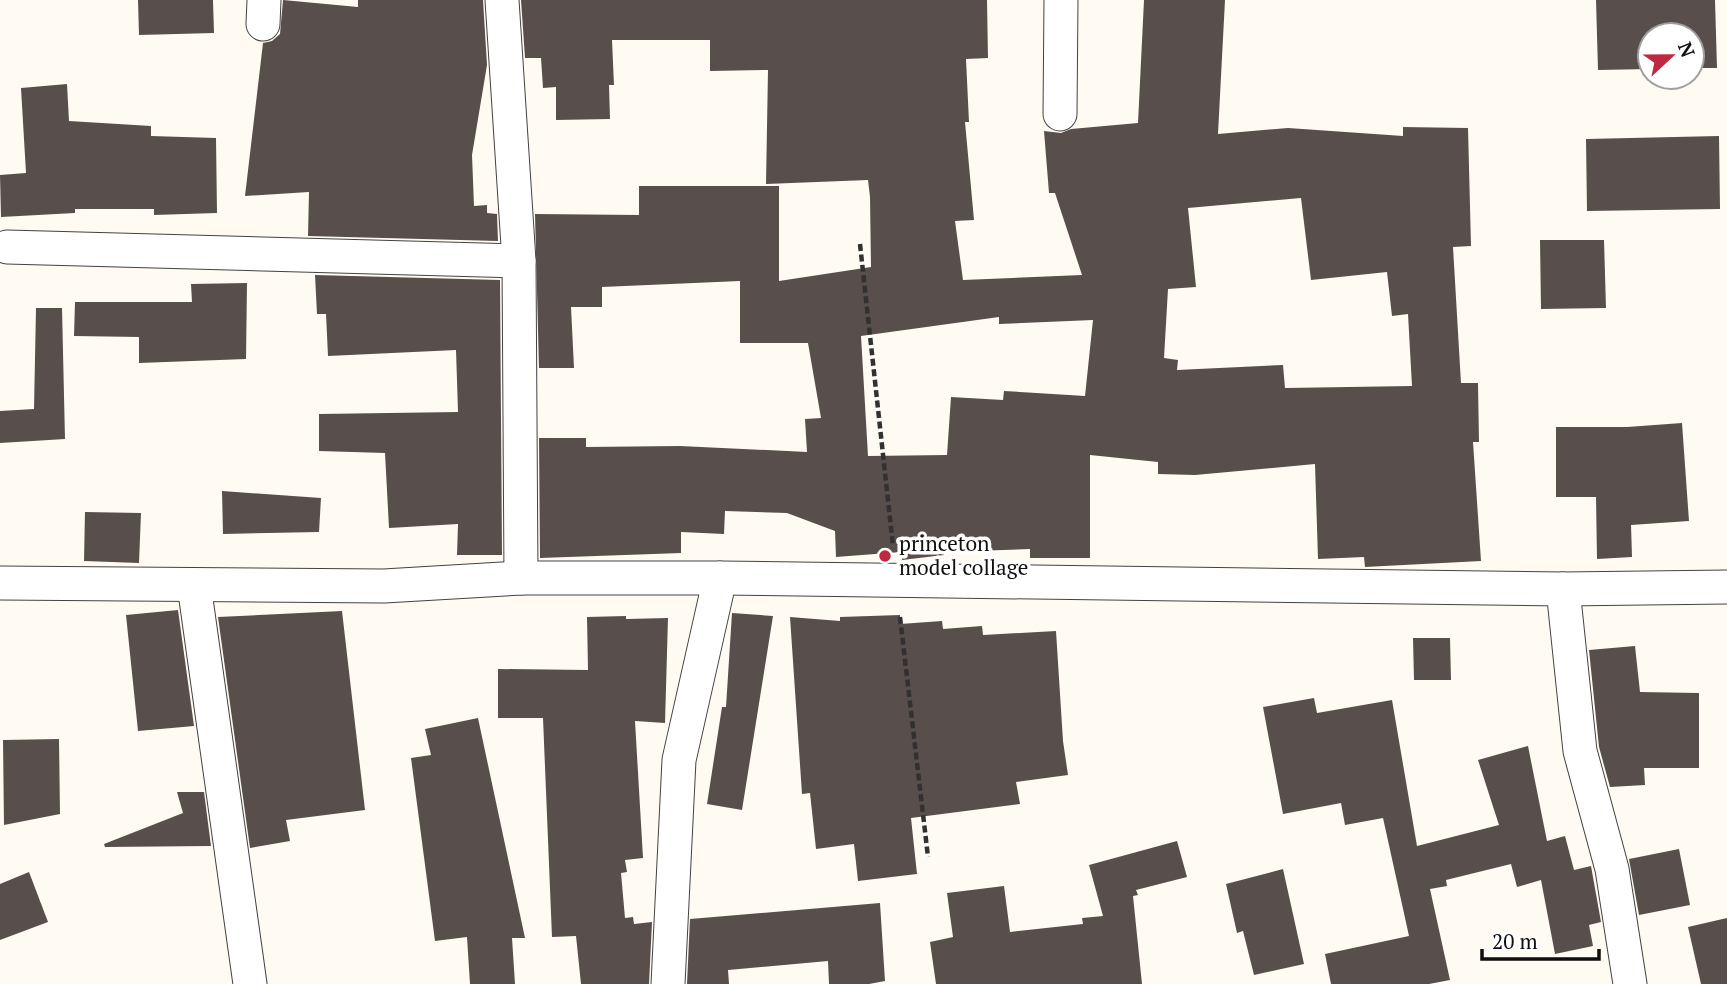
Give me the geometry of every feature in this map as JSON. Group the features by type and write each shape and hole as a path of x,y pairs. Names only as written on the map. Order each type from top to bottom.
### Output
{"street":[{"path":"502,0 519,261 521,579"},
{"path":"1060,114 1061,0"},
{"path":"7,247 519,261"},
{"path":"668,984 679,760 720,578"},
{"path":"0,583 384,586 521,579 720,578 1563,589 1727,587"},
{"path":"194,585 250,984"},
{"path":"1563,589 1580,751 1612,869 1630,984"}],"building":[{"path":"138,0 213,0 214,33 139,35"},
{"path":"283,0 358,7 358,0 483,0 487,65 472,155 474,206 487,205 487,213 497,214 498,241 308,236 309,192 245,196 263,43 272,41 280,34"},
{"path":"521,0 987,0 988,58 966,59 969,122 965,122 974,220 955,221 963,280 1082,275 1055,193 1049,193 1044,131 1061,133 1071,129 1138,123 1144,0 1225,0 1218,134 1288,128 1403,136 1403,127 1468,128 1471,246 1453,247 1461,383 1478,383 1479,442 1473,442 1481,561 1365,567 1364,557 1318,559 1315,464 1195,475 1158,474 1158,462 1090,455 1090,558 1030,558 1030,549 944,552 944,555 902,560 901,552 836,557 835,531 787,513 725,511 724,534 681,532 681,553 540,558 539,438 586,438 586,447 680,446 807,452 805,419 821,418 808,343 740,343 740,281 602,287 602,307 571,307 574,368 539,368 535,214 639,215 639,186 779,186 779,281 871,267 870,197 868,180 766,184 768,70 710,71 710,40 612,40 614,85 609,85 610,119 556,120 556,87 543,88 541,58 525,58","holes":["1301,198 1311,280 1387,272 1392,316 1408,314 1412,386 1285,388 1283,365 1177,370 1178,360 1164,358 1168,289 1196,287 1188,208","999,317 999,324 1093,320 1085,396 1004,391 1003,400 951,397 947,455 868,456 861,336"]},
{"path":"1596,0 1715,0 1717,68 1706,68 1706,21 1636,21 1636,69 1598,70"},
{"path":"67,84 69,121 151,126 151,136 216,138 217,213 154,215 154,209 75,209 75,213 1,217 0,175 26,173 21,88"},
{"path":"1719,136 1720,209 1587,211 1586,139"},
{"path":"1540,240 1604,240 1606,308 1541,309"},
{"path":"315,275 500,280 502,555 457,555 458,524 389,528 385,453 319,451 319,414 458,412 456,350 328,356 326,314 317,314"},
{"path":"247,283 246,359 139,363 139,337 74,336 75,302 192,302 191,284"},
{"path":"36,308 62,308 65,439 0,443 0,411 34,409"},
{"path":"1682,423 1689,521 1631,525 1632,557 1597,559 1596,497 1556,497 1556,427 1627,427"},
{"path":"222,491 321,498 319,532 223,534"},
{"path":"85,512 141,513 139,563 84,561"},
{"path":"178,610 194,726 138,731 126,615"},
{"path":"342,611 365,810 286,820 290,841 250,848 218,617"},
{"path":"732,613 773,616 742,810 707,804 722,707 726,707"},
{"path":"900,615 900,624 942,621 943,629 982,626 983,635 1056,631 1063,741 1068,775 1016,782 1020,804 911,818 917,874 858,881 854,844 816,849 810,793 802,794 790,617 840,621 840,617"},
{"path":"626,616 626,619 668,618 665,723 635,721 643,858 625,860 627,872 621,873 625,918 633,917 634,924 652,922 649,984 581,984 576,936 552,937 543,718 498,718 498,669 588,670 587,617"},
{"path":"1413,638 1450,638 1451,680 1414,680"},
{"path":"1635,646 1640,692 1699,693 1699,768 1644,768 1645,785 1610,787 1599,747 1589,650"},
{"path":"1314,698 1317,713 1392,700 1417,846 1499,825 1478,760 1528,746 1547,841 1565,836 1574,870 1591,866 1601,922 1589,925 1593,946 1555,954 1541,880 1517,887 1511,864 1446,880 1447,886 1430,889 1450,980 1429,984 1331,984 1325,954 1409,936 1383,818 1345,825 1341,803 1283,814 1263,707"},
{"path":"478,718 525,938 512,938 515,984 470,984 467,937 435,941 411,758 431,755 425,729"},
{"path":"59,739 60,814 4,825 3,740"},
{"path":"177,792 204,792 211,846 105,847 104,844 183,813"},
{"path":"1177,841 1187,877 1136,890 1138,895 1133,896 1142,984 936,984 930,942 953,937 947,893 1004,886 1010,932 1083,924 1082,918 1103,916 1089,865"},
{"path":"1679,849 1690,905 1639,915 1629,859"},
{"path":"1283,869 1304,964 1254,975 1243,931 1237,933 1226,884"},
{"path":"29,872 48,922 0,940 0,884"},
{"path":"880,903 885,981 869,984 829,984 828,961 728,970 729,984 687,984 690,919"},
{"path":"1727,918 1727,984 1701,984 1688,927"}],"place":[{"name":"princeton model collage","path":"885,556"}]}
